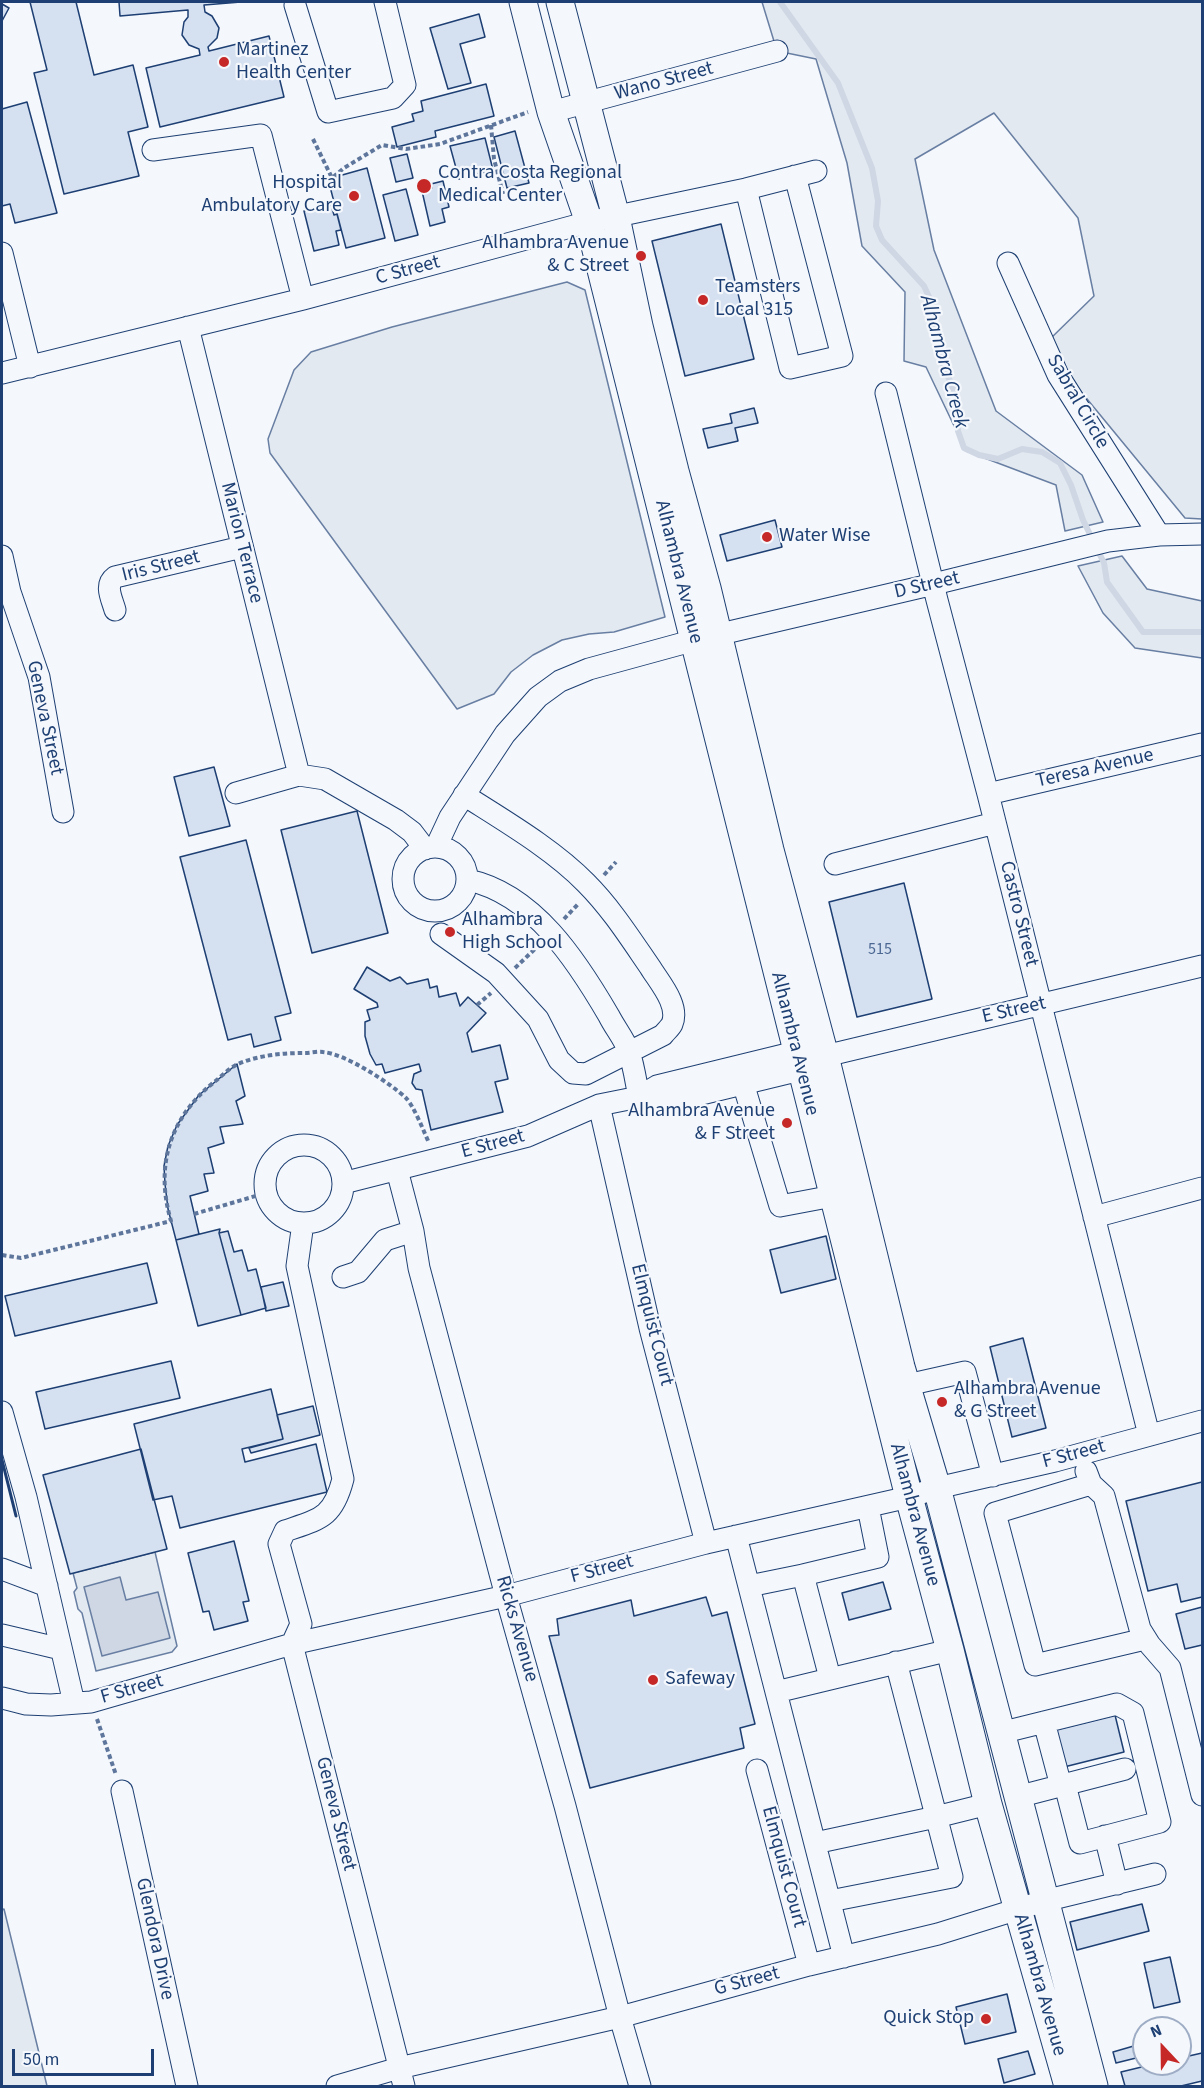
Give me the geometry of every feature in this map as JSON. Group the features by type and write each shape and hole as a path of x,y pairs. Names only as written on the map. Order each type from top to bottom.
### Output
{"main road":[{"name":"Alhambra Avenue","path":"523,2 550,109 589,222 770,850 825,1056 907,1385 937,1488 1094,2086"},
{"name":"Alhambra Avenue","path":"560,2 616,217 639,326 675,471 707,637 798,1061 950,1650 987,1804 1068,2086"}],"street":[{"path":"299,2 328,112 393,98 405,84 385,2"},
{"name":"Wano Street","path":"550,109 586,103 777,51"},
{"path":"153,150 261,135 303,299"},
{"name":"C Street","path":"2,373 303,299 589,222 746,189 816,171"},
{"path":"746,189 790,368 842,356 795,176"},
{"path":"2,253 30,367"},
{"name":"Sabral Circle","path":"1008,263 1058,375 1159,535"},
{"name":"Marion Terrace","path":"188,327 297,766"},
{"name":"Castro Street","path":"886,393 1149,1435"},
{"name":"D Street","path":"431,848 505,734 538,697 560,681 589,669 707,637 1108,541 1159,535 1203,534"},
{"name":"Iris Street","path":"115,610 109,585 115,577 242,547"},
{"name":"Geneva Street","path":"2,556 10,592 39,677 63,812"},
{"name":"Teresa Avenue","path":"988,794 1203,744"},
{"path":"236,792 297,766 347,791 412,832 431,848"},
{"path":"441,934 496,973 538,1019 559,1060 573,1073 586,1074 663,1035 672,1024 673,1011 669,996 625,929 586,882 511,824 464,795"},
{"path":"836,864 995,823"},
{"path":"431,848 446,849 455,854 462,861 468,880 460,900 451,907 431,911 420,908 412,901 403,882 404,871 409,862 416,854 431,848"},
{"path":"468,880 486,884 525,907 584,973 629,1052 639,1097"},
{"name":"E Street","path":"343,1183 528,1136 598,1105 639,1097 656,1105 740,1076 798,1061 1203,966"},
{"path":"740,1076 780,1206 833,1196"},
{"name":"Elmquist Court","path":"598,1105 650,1328 706,1543"},
{"path":"295,1146 317,1147 327,1152 335,1160 341,1171 343,1183 342,1194 333,1210 316,1221 303,1223 281,1216 273,1209 266,1193 265,1178 270,1164 285,1149 295,1146"},
{"name":"Ricks Avenue","path":"397,1170 413,1231 419,1268 506,1596 566,1806 640,2086"},
{"path":"1094,1217 1203,1188"},
{"name":"Geneva Street","path":"303,1223 297,1266 343,1479 338,1499 327,1514 285,1531 279,1544 301,1624 292,1644 401,2077"},
{"path":"343,1277 358,1272 385,1240 413,1231"},
{"path":"907,1385 964,1372 993,1476"},
{"path":"2,1413 26,1497 61,1649 83,1702"},
{"name":"F Street","path":"2,1698 26,1704 51,1705 83,1702 292,1644 506,1596 706,1543 909,1497 1203,1421"},
{"path":"1080,1454 1091,1484 1104,1496 1140,1629 1170,1668 1203,1795"},
{"path":"1091,1484 995,1513 1035,1665 1146,1638"},
{"path":"749,1586 878,1557 868,1507"},
{"path":"736,1536 844,1957"},
{"path":"2,1569 47,1586"},
{"path":"803,1575 830,1678"},
{"path":"2,1635 61,1649"},
{"path":"776,1692 950,1650"},
{"path":"830,1901 952,1877 896,1662"},
{"path":"1000,1733 1044,1722 1117,1704 1133,1713 1160,1822 1080,1843 1044,1722"},
{"path":"1017,1797 1125,1769"},
{"name":"Elmquist Court","path":"757,1770 809,1965"},
{"name":"Glendora Drive","path":"122,1791 187,2086"},
{"path":"815,1843 987,1804"},
{"path":"1105,1836 1117,1884"},
{"name":"G Street","path":"337,2086 401,2077 809,1965 938,1934 1044,1902 1155,1874"}],"path":[{"path":"313,139 332,177 382,145 406,149 440,144 491,125 550,109"},
{"path":"491,125 494,159 502,194"},
{"path":"2,1255 21,1258 171,1221 164,1166 168,1146 177,1125 198,1095 237,1064 265,1057 323,1051 369,1070 408,1100 428,1141 431,1162"},
{"path":"194,1214 266,1193"},
{"path":"83,1702 122,1791"}],"shaded area":[{"path":"762,2 1202,2 1202,519 1185,518 1064,371 1049,340 1094,296 1078,218 994,113 915,159 934,250 996,411 1082,475 1103,522 1065,531 1056,485 966,451 926,367 904,361 905,292 862,246 847,163 816,59 777,51"},
{"path":"567,282 585,290 665,617 614,632 589,634 562,640 533,655 511,672 494,694 457,709 270,453 268,439 294,370 311,352 392,327"},
{"path":"1122,556 1147,589 1202,601 1202,658 1135,648 1103,613 1078,566"},
{"path":"155,1552 177,1646 172,1652 96,1671 82,1613 78,1609 74,1592 77,1588 73,1573"},
{"path":"120,1577 126,1600 158,1592 170,1638 102,1656 84,1587"},
{"path":"4,1909 47,2086 2,2086 2,1910"}],"building":[{"path":"30,2 76,2 94,75 133,65 148,127 128,132 139,176 64,194 34,73 47,70"},
{"name":"Martinez Health Center","path":"119,2 241,2 204,5 205,12 212,16 219,28 217,38 208,47 209,51 269,36 284,97 160,127 146,68 200,55 199,49 189,45 182,35 188,10 120,16"},
{"path":"2,4 9,8 2,21"},
{"path":"479,14 485,37 460,44 471,83 448,89 430,28"},
{"path":"486,84 494,116 435,131 436,137 397,147 392,127 414,121 412,114 423,111 421,101"},
{"path":"27,102 57,213 15,223 10,204 2,206 2,109"},
{"path":"515,131 529,183 507,188 494,137"},
{"path":"485,138 493,170 459,179 450,146"},
{"path":"407,154 413,178 396,182 390,158"},
{"name":"Hospital Ambulatory Care","path":"367,168 385,238 346,248 328,179"},
{"path":"443,181 449,207 442,209 445,222 430,226 422,191 432,188 431,184"},
{"path":"406,189 418,235 395,241 383,195"},
{"path":"331,205 334,215 337,214 341,230 336,231 339,245 314,251 304,211"},
{"name":"Teamsters Local 315","path":"721,224 754,359 685,376 652,241"},
{"path":"754,408 758,423 735,428 738,441 708,448 703,429 732,423 730,414"},
{"path":"775,520 782,547 727,561 720,535"},
{"path":"214,767 230,826 189,836 174,777"},
{"path":"357,811 388,933 312,953 281,830"},
{"path":"246,840 291,1013 275,1017 281,1040 254,1047 251,1034 228,1040 180,857"},
{"path":"904,883 932,999 857,1017 829,902"},
{"path":"367,967 390,981 400,977 407,984 428,979 430,988 437,986 439,997 456,993 460,1006 468,997 486,1013 467,1033 472,1052 500,1045 508,1079 495,1082 503,1112 431,1130 422,1090 416,1089 412,1083 414,1074 421,1071 419,1064 385,1073 382,1064 376,1065 370,1054 365,1036 365,1022 370,1020 367,1010 378,1007 377,1003 354,989"},
{"path":"237,1064 245,1096 236,1101 243,1124 220,1127 224,1143 208,1148 214,1173 204,1174 208,1191 190,1196 199,1234 176,1240 168,1209 165,1184 164,1166 168,1146 177,1125 199,1095"},
{"path":"220,1229 219,1233 241,1315 198,1326 176,1240"},
{"path":"228,1231 234,1252 242,1250 248,1271 256,1269 266,1308 241,1315 219,1233"},
{"path":"826,1236 836,1279 781,1293 770,1250"},
{"path":"147,1263 157,1303 15,1336 5,1296"},
{"path":"283,1282 289,1306 266,1311 261,1287"},
{"path":"1023,1338 1046,1428 1012,1437 990,1347"},
{"path":"171,1361 180,1398 45,1429 36,1392"},
{"path":"271,1389 283,1439 242,1449 245,1462 316,1444 327,1492 180,1528 172,1496 153,1500 134,1424"},
{"path":"313,1406 320,1435 251,1453 249,1448 283,1439 277,1415"},
{"path":"141,1449 167,1549 70,1574 43,1475"},
{"path":"1202,1482 1202,1597 1181,1602 1177,1584 1148,1591 1126,1501"},
{"path":"234,1541 249,1601 243,1602 248,1621 214,1630 209,1611 203,1612 188,1553"},
{"path":"883,1582 891,1609 849,1620 842,1593"},
{"name":"Safeway","path":"706,1597 712,1616 727,1612 755,1724 740,1728 744,1748 590,1788 549,1636 559,1635 557,1619 631,1600 634,1616"},
{"path":"1202,1607 1202,1645 1185,1649 1176,1614"},
{"path":"1115,1715 1124,1752 1064,1767 1055,1730"},
{"path":"1142,1904 1149,1931 1077,1950 1070,1922"},
{"path":"1170,1957 1180,2002 1154,2008 1144,1963"},
{"name":"Quick Stop","path":"1007,1994 1016,2032 965,2044 956,2007"},
{"path":"1132,2046 1132,2059 1116,2063 1113,2052"},
{"path":"1028,2051 1035,2074 1004,2083 998,2059"},
{"path":"1202,2053 1202,2081 1181,2086 1125,2086 1121,2072 1132,2069 1132,2076 1192,2076 1192,2055"}],"waterway":[{"name":"Alhambra Creek","path":"780,2 838,83 872,168 878,201 876,226 882,240 924,286 930,299 932,323 940,357 957,398 958,431 964,448 979,455 998,459 1022,449 1042,452 1060,463 1071,485 1083,520 1104,563 1107,582 1143,632 1202,632"}],"wall":[{"path":"2,1460 16,1516"}],"place":[{"name":"Martinez Health Center","path":"224,62"},
{"name":"Contra Costa Regional Medical Center","path":"424,186"},
{"name":"Hospital Ambulatory Care","path":"354,196"},
{"name":"Alhambra Avenue & C Street","path":"641,256"},
{"name":"Teamsters Local 315","path":"703,300"},
{"name":"Water Wise","path":"767,537"},
{"name":"Alhambra High School","path":"450,932"},
{"name":"Alhambra Avenue & F Street","path":"787,1123"},
{"name":"Alhambra Avenue & G Street","path":"942,1402"},
{"name":"Safeway","path":"653,1680"},
{"name":"Quick Stop","path":"986,2019"}]}
